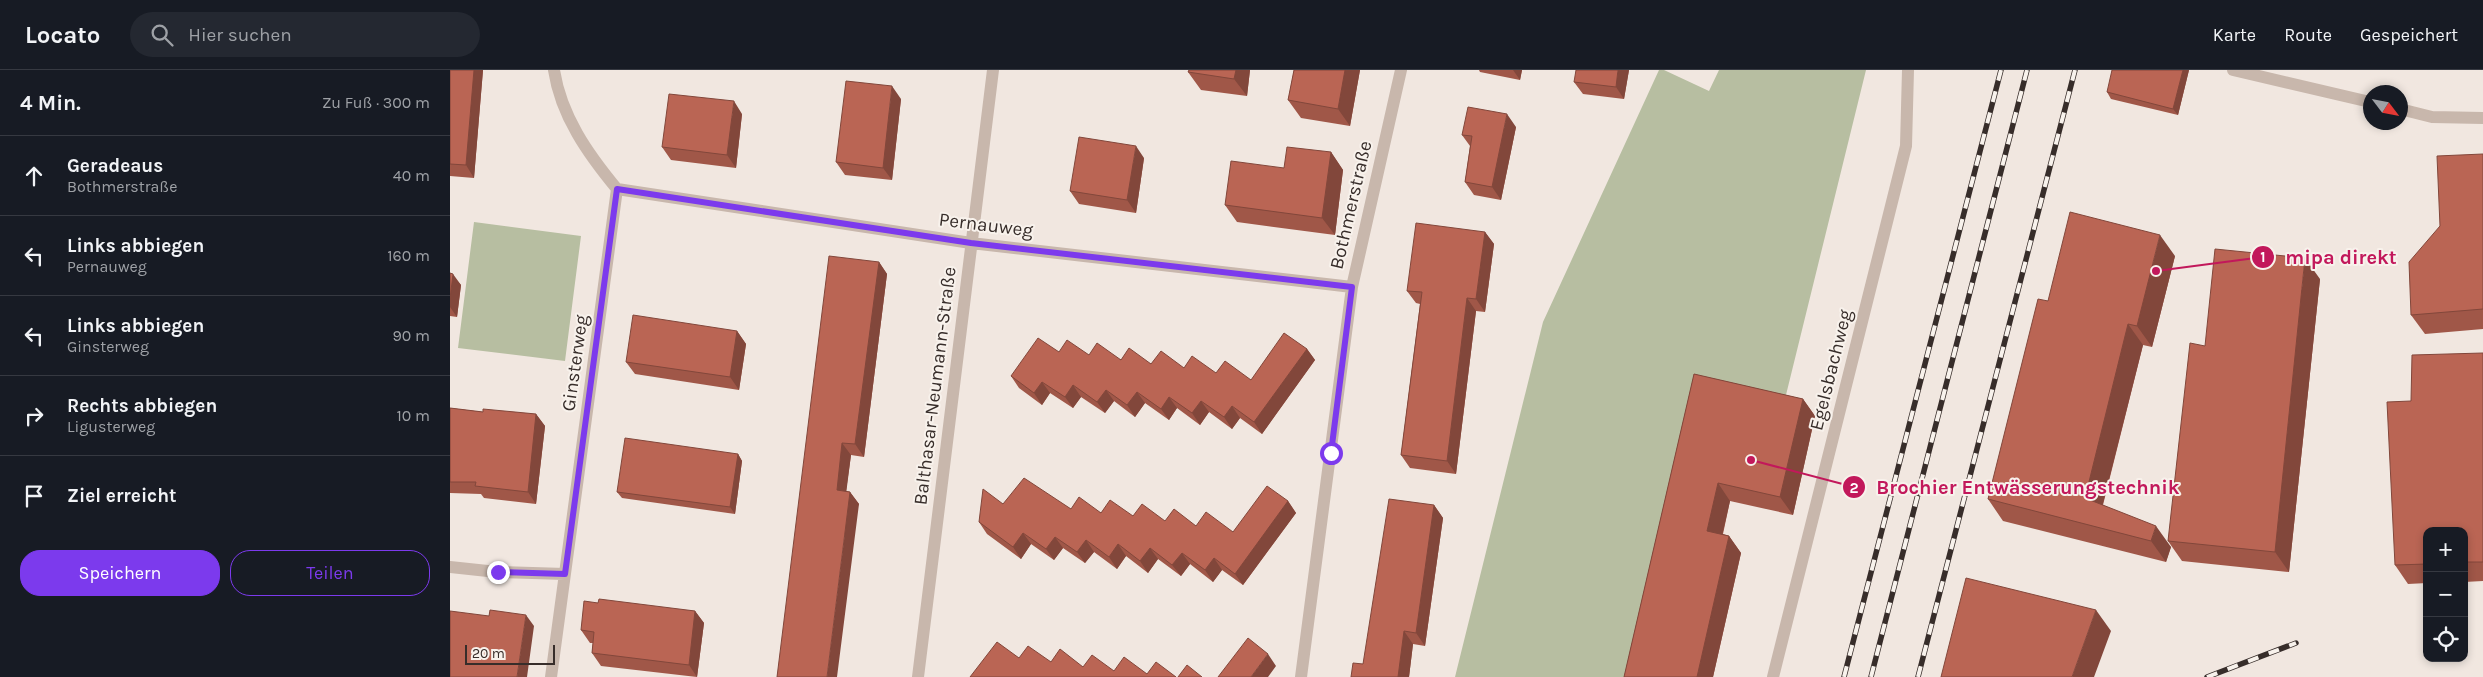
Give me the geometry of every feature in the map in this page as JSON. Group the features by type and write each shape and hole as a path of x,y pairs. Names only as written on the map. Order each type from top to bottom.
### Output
{"street":[{"path":"554,70 558,93 588,155 617,189"},
{"name":"Balthasar-Neumann-Straße","path":"918,677 993,70"},
{"name":"Bothmerstraße","path":"1301,677 1352,287 1400,70"},
{"name":"Egelsbachweg","path":"1773,677 1906,146 1908,70"},
{"path":"2233,70 2363,100"},
{"path":"2408,111 2432,117 2483,118"},
{"name":"Pernauweg","path":"617,189 971,243 1352,287"},
{"name":"Ginsterweg","path":"551,677 617,189"},
{"path":"450,567 498,572 565,574"}],"green space":[{"path":"1659,70 1664,70 1709,91 1719,70 1866,70 1785,399 1626,677 1455,677 1543,322"},
{"path":"474,222 581,236 565,361 458,348"}],"building":[{"path":"450,70 474,70 466,165 450,164"},
{"path":"1189,70 1236,70 1234,79 1188,72"},
{"path":"1294,70 1345,70 1338,109 1288,100"},
{"path":"1576,70 1618,70 1616,87 1574,82"},
{"path":"2112,70 2183,70 2173,109 2107,92"},
{"path":"846,81 892,86 883,168 836,162"},
{"path":"669,94 734,101 727,155 662,147"},
{"path":"1468,107 1507,114 1492,187 1465,182 1472,136 1462,135"},
{"path":"1079,137 1136,146 1127,200 1070,191"},
{"path":"1287,147 1331,152 1322,218 1225,205 1231,161 1284,168"},
{"path":"2483,154 2483,309 2411,315 2409,262 2440,226 2437,156"},
{"path":"2070,212 2160,235 2137,326 2128,324 2085,498 2156,526 2151,541 1988,499 2038,299 2048,301"},
{"path":"1416,223 1485,232 1476,299 1467,298 1447,461 1401,455 1422,292 1407,291"},
{"path":"2215,249 2305,258 2275,552 2168,541 2190,343 2205,346"},
{"path":"829,256 879,262 855,444 842,443 837,490 850,492 827,677 777,677"},
{"path":"450,273 453,274 450,299"},
{"path":"633,315 737,331 730,377 626,362"},
{"path":"1284,333 1307,349 1254,422 1232,406 1224,417 1201,401 1192,413 1169,397 1161,409 1137,392 1127,405 1106,390 1097,402 1073,385 1065,397 1042,382 1034,393 1011,376 1038,338 1059,352 1067,340 1089,355 1097,343 1121,360 1129,348 1151,364 1161,351 1184,368 1192,356 1216,373 1225,361 1251,380"},
{"path":"2483,353 2483,562 2468,562 2468,527 2423,527 2423,564 2395,565 2387,402 2411,401 2412,355"},
{"path":"1694,374 1803,399 1780,497 1718,483 1707,531 1729,536 1697,677 1624,677"},
{"path":"450,408 483,412 483,409 536,414 528,492 475,486 476,482 450,482"},
{"path":"625,438 738,454 730,507 617,492"},
{"path":"1024,478 1071,509 1079,497 1101,513 1110,500 1133,516 1142,504 1165,521 1174,509 1196,526 1206,512 1233,532 1267,486 1288,501 1235,574 1214,558 1205,570 1182,553 1172,565 1150,548 1140,561 1118,544 1109,557 1086,540 1077,552 1055,537 1046,549 1023,533 1013,547 979,522 983,489 1003,504"},
{"path":"1389,499 1434,505 1416,633 1404,631 1398,677 1351,677 1353,663 1363,664"},
{"path":"1966,578 2096,610 2072,677 1941,677"},
{"path":"599,599 695,611 689,665 592,653 594,632 581,630 584,601 598,603"},
{"path":"490,610 526,615 517,677 450,677 450,611 489,616"},
{"path":"1248,638 1268,654 1251,677 1218,677"},
{"path":"997,642 1019,658 1028,646 1051,662 1060,649 1083,667 1092,655 1114,671 1124,657 1147,674 1156,662 1176,677 970,677"},
{"path":"1187,665 1202,677 1178,677"}],"railway":[{"path":"1844,677 2001,70"},
{"path":"1871,677 2027,70"},
{"path":"1918,677 2075,70"},
{"path":"2207,677 2296,643"}],"place":[{"name":"mipa direkt","path":"2156,271"},
{"name":"Brochier Entwässerungstechnik","path":"1751,460"}],"route":[{"path":"498,572 565,574 617,189 971,243 1352,287 1331,453"}]}
